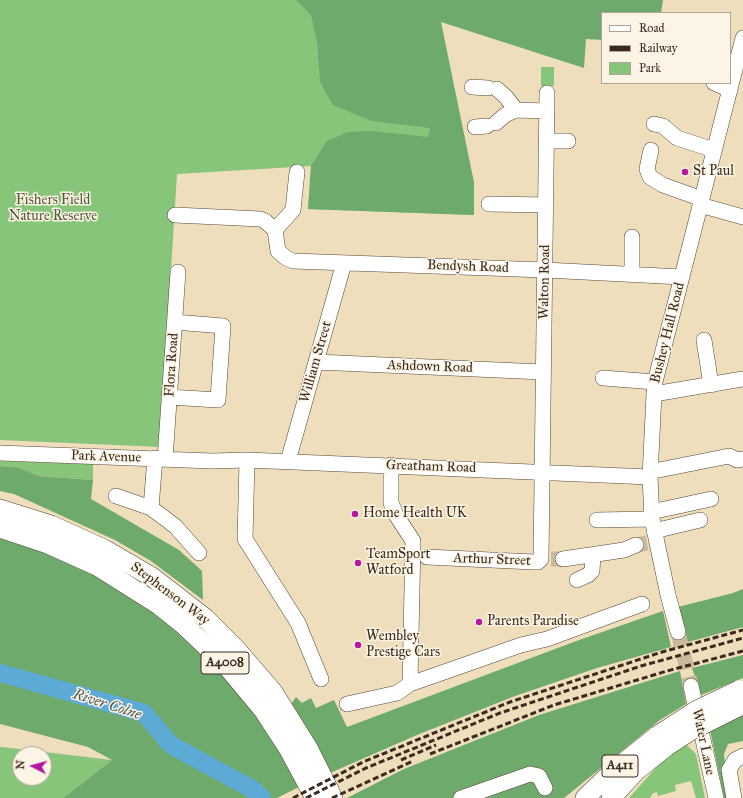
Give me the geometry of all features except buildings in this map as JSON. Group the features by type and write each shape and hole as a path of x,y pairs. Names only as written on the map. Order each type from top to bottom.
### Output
{"main road":[{"name":"Stephenson Way","path":"0,509 51,525 104,549 152,577 205,618 236,649 273,692 308,748 333,798"},
{"name":"Stephenson Way","path":"0,528 48,544 97,566 159,604 184,625 225,664 264,711 288,748 315,798"},
{"name":"A411","path":"585,798 612,772 662,741 690,731 742,697"},
{"name":"A411","path":"611,798 662,741"}],"street":[{"name":"Bushey Hall Road","path":"678,632 649,532 655,388 743,38"},
{"path":"716,84 730,90"},
{"path":"472,87 492,89 506,97 516,110"},
{"name":"Walton Road","path":"542,472 547,93"},
{"path":"486,126 516,110 547,111"},
{"path":"654,124 663,126 677,138 714,150"},
{"path":"547,141 568,141"},
{"path":"651,150 647,169 650,177 663,185 701,202 743,217"},
{"path":"175,216 260,220 265,221 275,230 293,210 297,172"},
{"path":"489,204 546,205"},
{"name":"Bendysh Road","path":"275,230 278,251 286,258 293,261 545,270 682,277"},
{"path":"632,237 632,274"},
{"name":"William Street","path":"288,462 344,263"},
{"name":"Flora Road","path":"151,508 170,397 178,272"},
{"path":"170,397 218,400 223,326 175,322"},
{"path":"704,340 711,385"},
{"name":"Ashdown Road","path":"316,362 543,372"},
{"path":"603,378 655,388 711,385 743,379"},
{"name":"Park Avenue","path":"0,453 212,461"},
{"name":"Greatham Road","path":"212,461 248,460 542,472 651,473 659,470 729,456 737,460 743,459"},
{"path":"248,460 245,539 298,623 321,679"},
{"path":"391,465 391,503 396,516 410,534 413,541 414,550 410,684"},
{"name":"Arthur Street","path":"427,557 534,562 552,559 542,472"},
{"path":"116,496 151,508 175,526 199,553"},
{"path":"552,559 624,550 649,532 711,498"},
{"path":"597,520 649,532 700,520"},
{"path":"577,580 588,575 592,571 593,555"},
{"path":"347,704 397,693 410,684 521,645 547,639 642,604"},
{"name":"Water Lane","path":"691,686 716,798"},
{"path":"734,798 729,770 735,760 743,756"},
{"path":"461,798 487,793 530,774 539,776 545,788"}],"green space":[{"name":"Fishers Field Nature Reserve","path":"0,0 436,0 474,183 474,215 308,209 311,166 177,174 160,447 0,440"},
{"path":"296,0 663,0 661,12 601,12 601,40 586,39 584,68 441,22 474,183 474,215 308,209 311,166 327,141 348,132 371,131 428,137 430,128 372,121 333,105 320,82 317,42 311,15"},
{"path":"541,67 554,67 554,86 541,86"},
{"path":"0,461 93,464 93,480 39,476 17,467 0,466"},
{"path":"0,466 17,467 39,476 93,480 91,499 179,550 202,571 203,600 151,561 115,540 14,494 0,491"},
{"path":"0,537 20,540 94,575 169,623 217,669 268,728 301,786 277,798 63,798 112,760 88,747 0,724"},
{"path":"743,589 743,627 684,643 678,607"},
{"path":"663,611 671,647 597,668 515,696 417,735 330,773 291,704 296,697 302,703 311,698 316,708 334,700 347,727 579,640"},
{"path":"743,655 743,678 701,695 692,668"},
{"path":"680,671 686,704 660,720 564,798 347,798 404,769 539,715"},
{"path":"743,715 743,741 728,744 724,754 732,798 724,798 710,730"},
{"path":"686,744 696,754 705,798 696,798 691,781 675,785 676,791 658,796 657,792 653,793 650,798 629,798 661,762"},
{"path":"0,747 12,748 12,786 52,786 52,753 112,760 63,798 0,798"}],"waterway":[{"name":"River Colne","path":"0,673 144,713 171,745 254,790 262,798"}],"tunnel":[{"path":"636,545 647,543"},
{"path":"551,559 563,559"},
{"path":"678,632 691,686"}],"railway":[{"path":"293,798 363,762 510,702 662,652 743,630"},
{"path":"306,798 366,768 500,713 641,666 743,638"},
{"path":"430,754 554,705 667,671 743,651"},
{"path":"401,760 436,745"},
{"path":"332,798 413,761"}],"place":[{"name":"St Paul","path":"685,172"},
{"name":"Home Health UK","path":"355,514"},
{"name":"TeamSport Watford","path":"358,563"},
{"name":"Parents Paradise","path":"479,622"},
{"name":"Wembley Prestige Cars","path":"358,645"}]}
